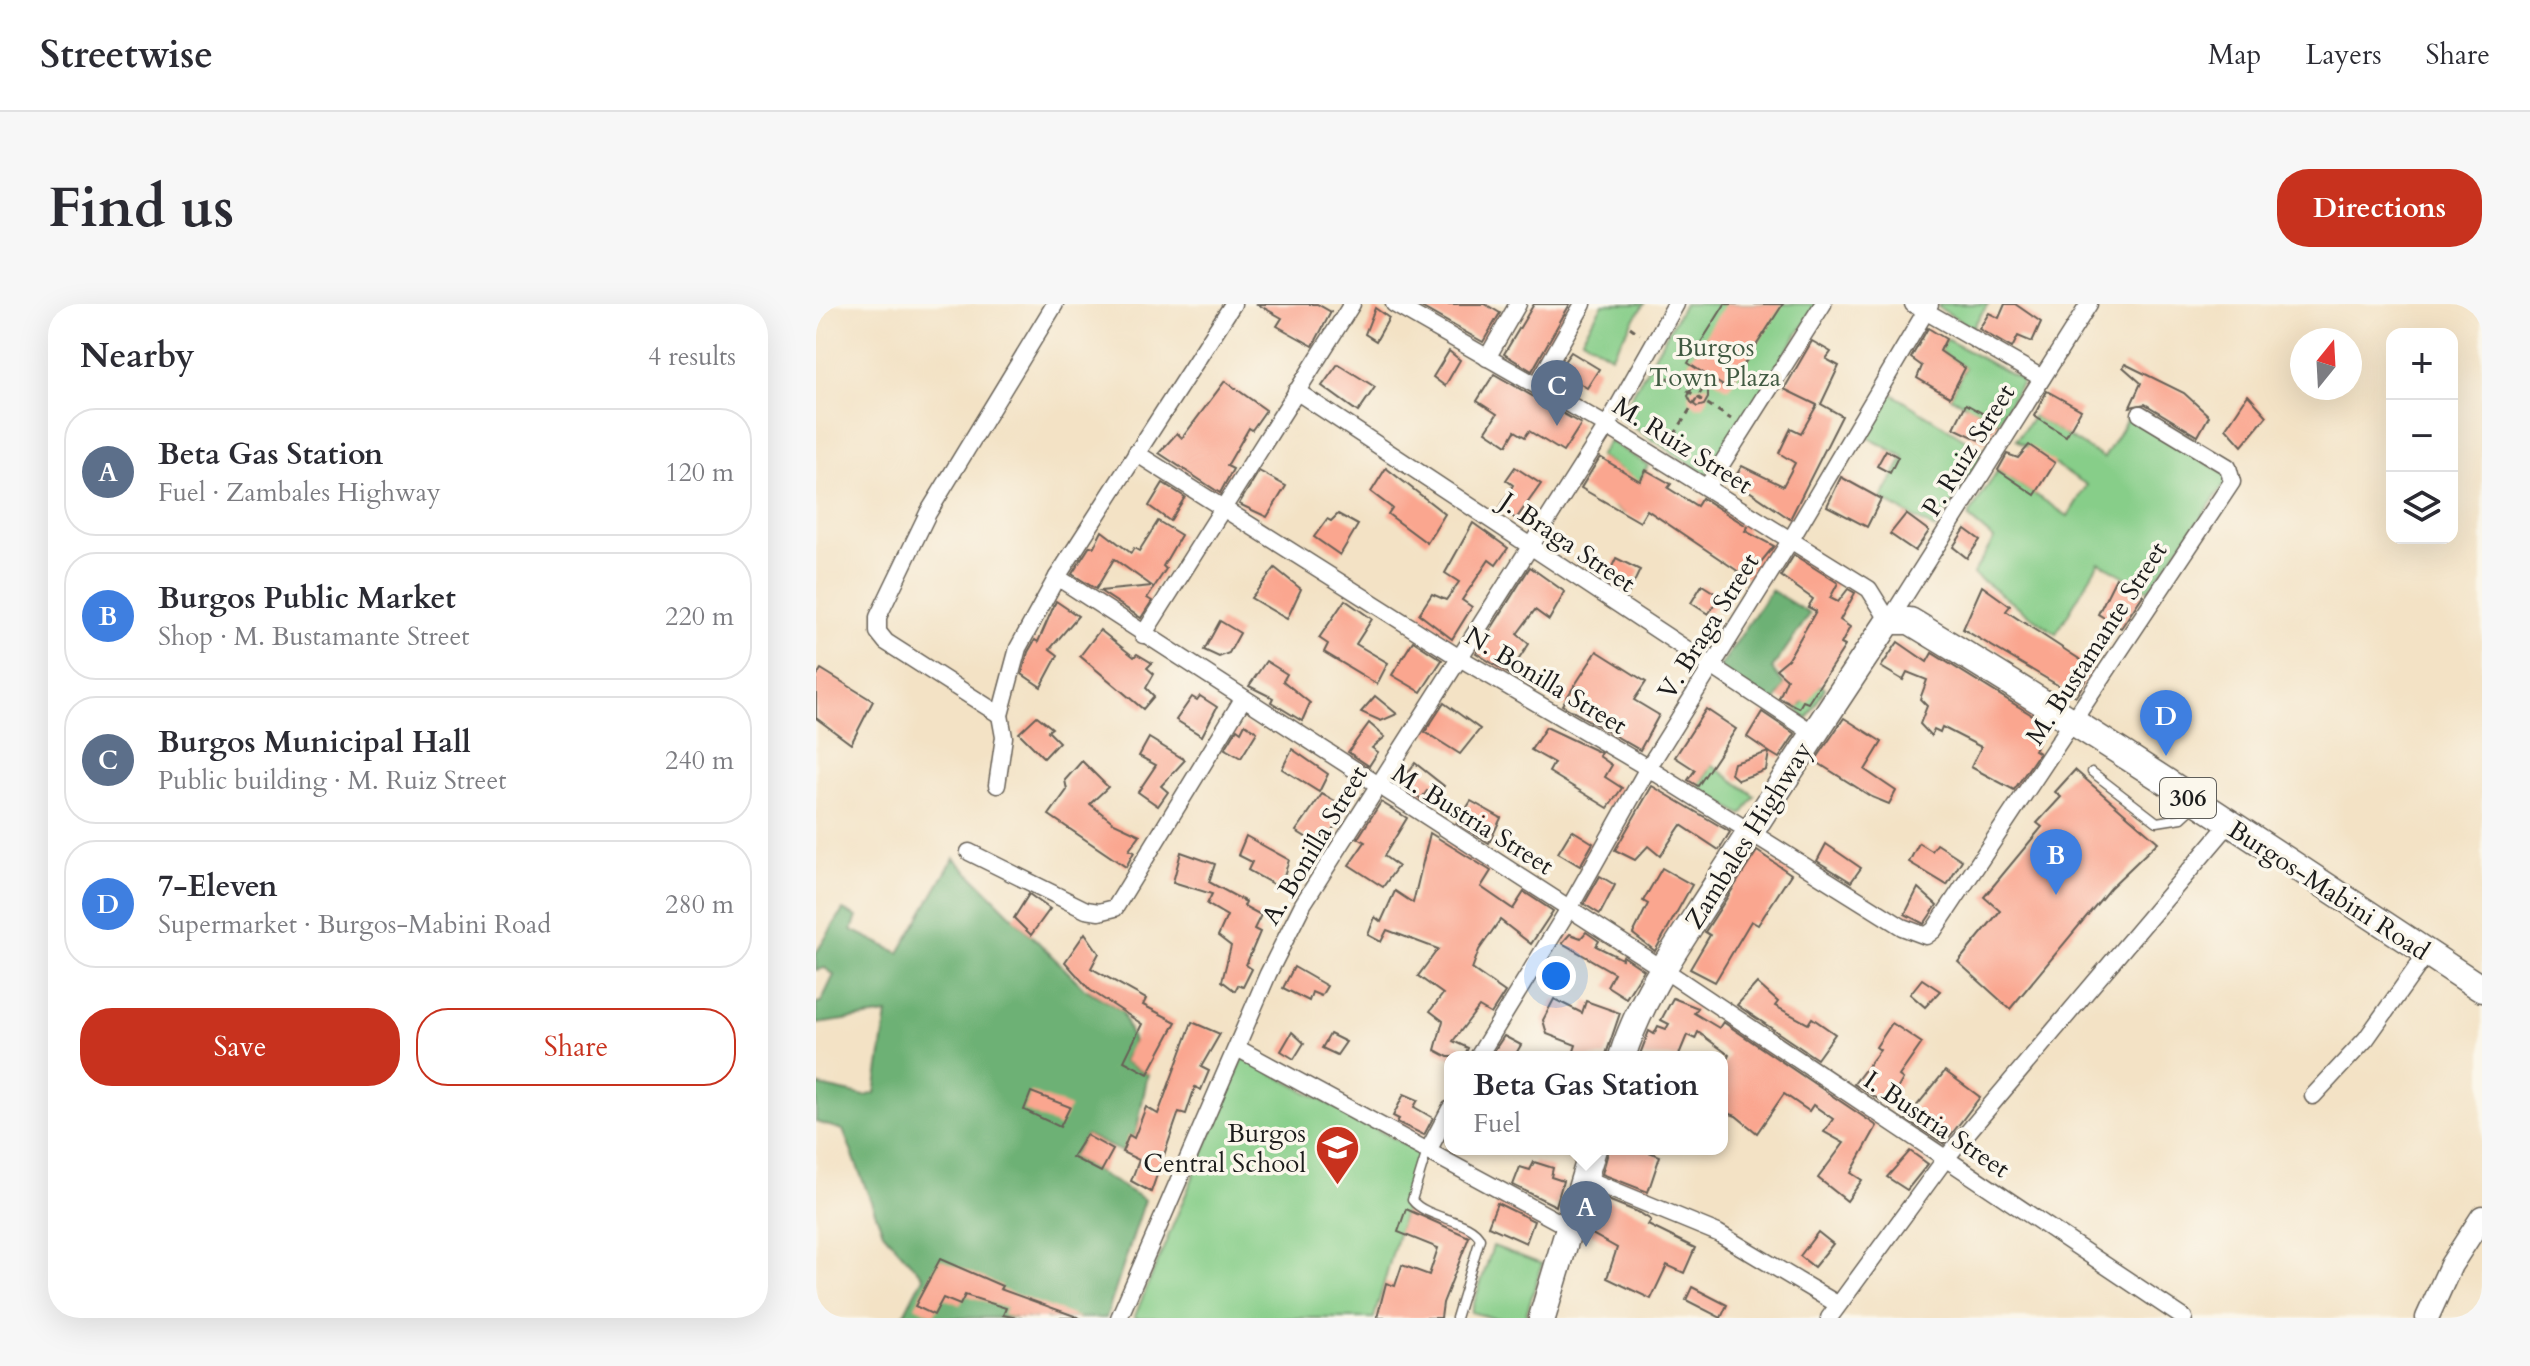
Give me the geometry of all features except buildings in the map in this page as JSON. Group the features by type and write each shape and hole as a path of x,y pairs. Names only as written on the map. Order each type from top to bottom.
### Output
{"main road":[{"name":"Burgos-Mabini Road","path":"1889,621 1910,621 2075,721 2196,804 2482,989"},
{"name":"Zambales Highway","path":"1624,1051 1629,1033 1663,969 1813,733 1889,621"},
{"path":"1542,1318 1591,1155"}],"street":[{"path":"1000,715 886,642 878,632 878,617 928,513 1055,304"},
{"path":"997,785 1004,737 1000,715 1018,648 1057,577 1233,304"},
{"path":"1143,635 1352,304"},
{"name":"M. Ruiz Street","path":"1394,304 1607,426 1869,589 1889,621"},
{"path":"1487,358 1518,304"},
{"path":"1537,385 1583,304"},
{"name":"A. Bonilla Street","path":"1119,1318 1268,974 1303,904 1607,426 1676,304"},
{"path":"1707,487 1823,304"},
{"name":"P. Ruiz Street","path":"1889,621 2089,304"},
{"path":"1923,306 2042,378"},
{"name":"V. Braga Street","path":"1482,1051 1570,907 1710,665 1790,541 1923,306"},
{"name":"J. Braga Street","path":"1296,391 1813,733"},
{"name":"M. Bustamante Street","path":"1934,930 2232,482 2228,467 2140,414"},
{"name":"N. Bonilla Street","path":"1136,453 1458,657 1648,768 1913,933 1926,936 1934,930"},
{"name":"M. Bustria Street","path":"1057,577 1663,969"},
{"path":"969,852 1086,910 1099,912 1115,908 1243,699"},
{"path":"1584,1178 1718,1233 1833,1311 1946,1158 2228,825"},
{"path":"2313,1096 2366,1039 2397,990 2427,953"},
{"name":"I. Bustria Street","path":"1663,969 2184,1318"},
{"path":"1237,1048 1570,1228"},
{"path":"1428,1151 1444,1120"},
{"path":"2427,1318 2451,1265 2482,1217"}],"lane":[{"path":"2092,772 2157,822 2182,818 2196,804"},
{"path":"1428,1151 1412,1200 1423,1210 1475,1231 1480,1239 1456,1318"}],"path":[{"path":"1643,362 1745,427"},
{"path":"1660,459 1710,377"}],"green space":[{"path":"1603,304 1644,304 1611,356 1582,338"},
{"name":"Burgos Town Plaza","path":"1684,304 1817,304 1707,475 1619,418"},
{"path":"1940,304 1988,304 1972,328 1938,307"},
{"path":"1946,339 2023,381 1998,422 1950,397 1965,368 1940,351"},
{"path":"1891,393 1985,452 1935,529 1881,499 1904,457 1865,436"},
{"path":"2034,416 2104,458 2129,416 2230,477 2148,590 2099,562 2056,634 1973,574 1994,539 1968,517 1998,470 2068,516 2087,485 2016,440"},
{"path":"1609,441 1648,465 1624,513 1613,506 1629,475 1599,456"},
{"path":"1771,590 1810,614 1772,669 1785,685 1773,707 1718,670"},
{"path":"1819,685 1825,688 1807,720 1795,706 1799,707"},
{"path":"1712,765 1755,796 1742,815 1699,788"},
{"path":"954,858 1084,988 1122,1011 1133,1042 1124,1061 1148,1074 1136,1133 1122,1152 1086,1135 1072,1157 1145,1200 1106,1318 902,1318 923,1277 883,1232 843,1130 816,1122 816,1085 865,1096 875,1093 887,1014 816,1024 816,1003 821,1002 834,975 825,968 816,970 816,953 843,910 857,917 852,930 899,953"},
{"name":"Burgos Central School","path":"1243,1058 1421,1153 1374,1318 1134,1318"},
{"path":"1493,1246 1542,1264 1525,1318 1493,1318 1471,1312"}],"place":[{"name":"Burgos Municipal Hall","path":"1557,426"},
{"name":"7-Eleven","path":"2166,756"},
{"name":"Burgos Public Market","path":"2056,895"},
{"name":"Burgos Central School","path":"1337,1187"},
{"name":"Beta Gas Station","path":"1586,1247"}]}
